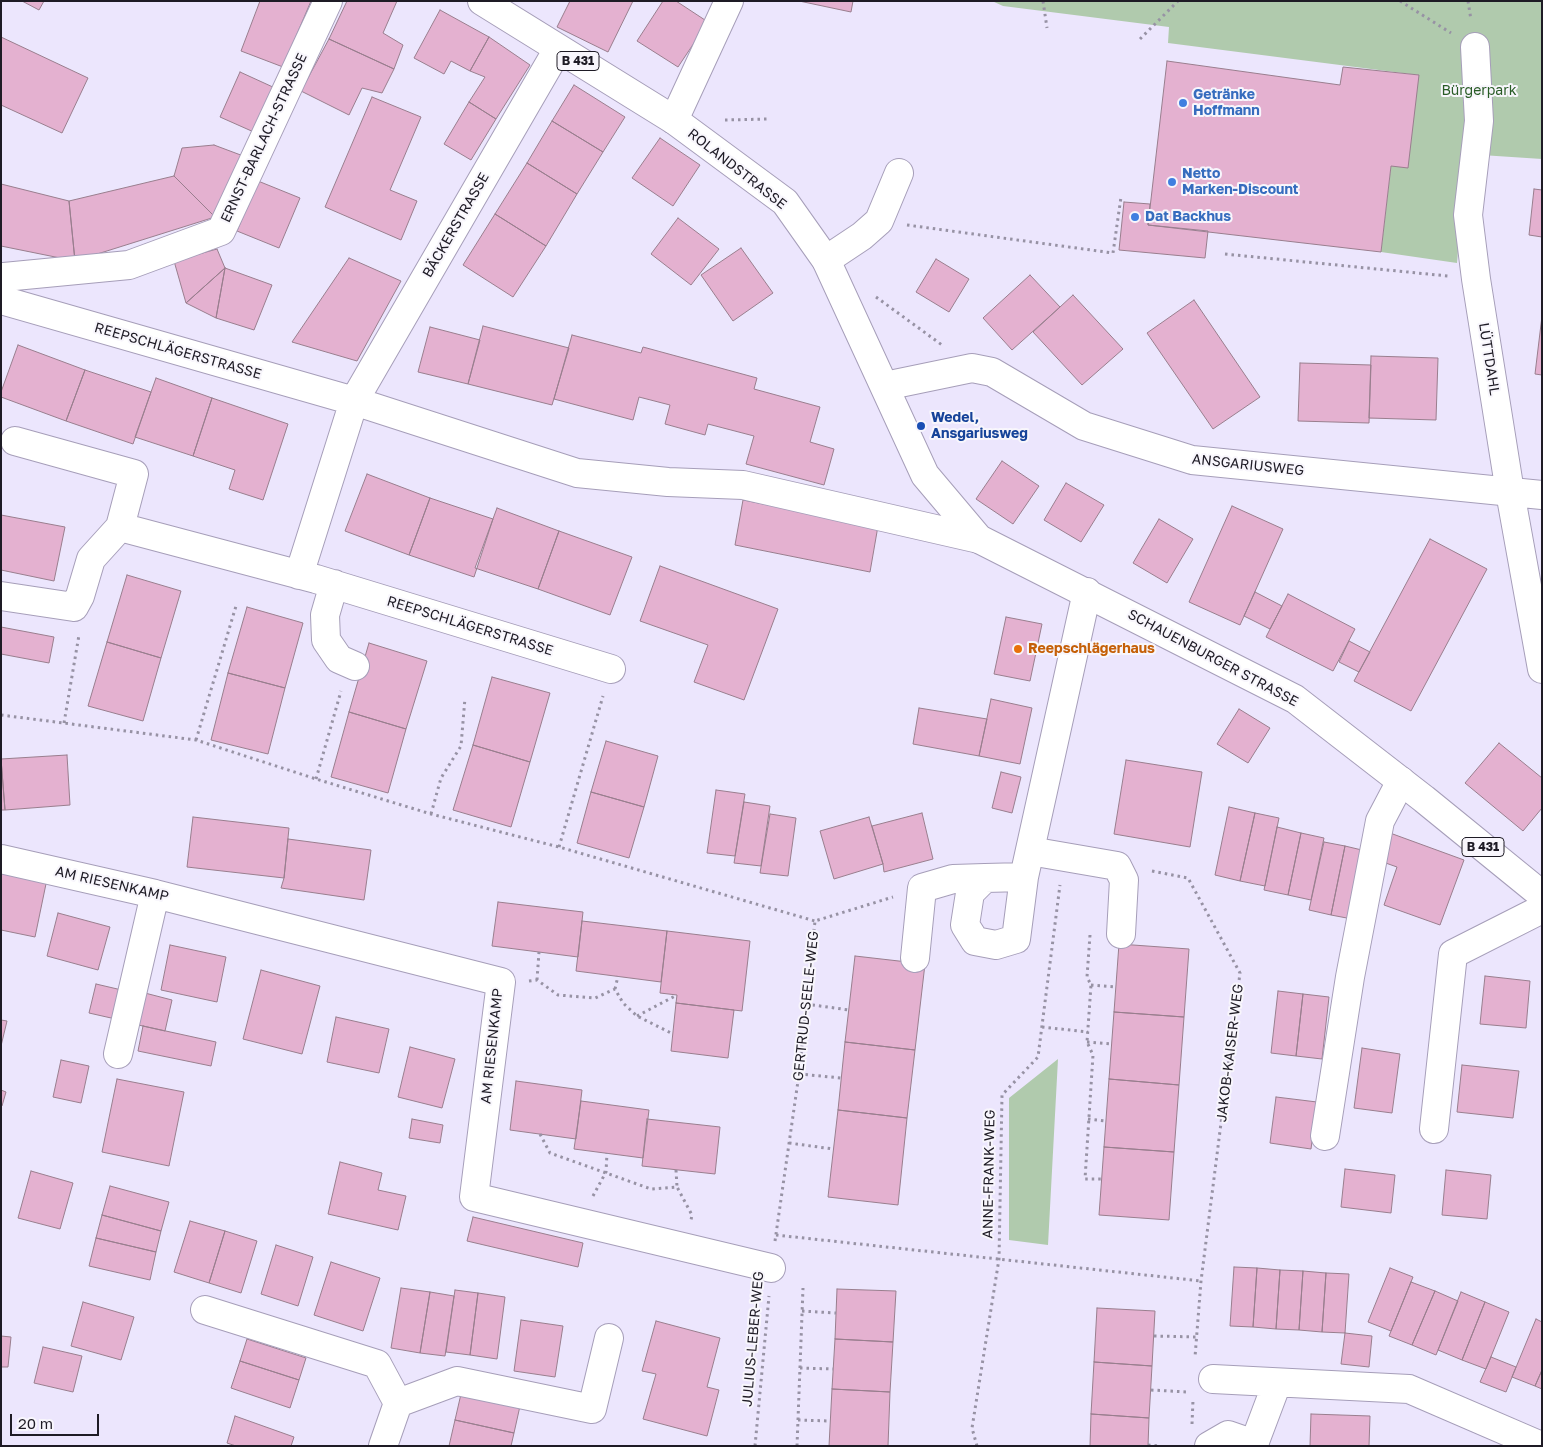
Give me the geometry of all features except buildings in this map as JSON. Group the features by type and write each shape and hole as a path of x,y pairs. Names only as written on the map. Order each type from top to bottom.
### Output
{"street":[{"name":"ERNST-BARLACH-STRASSE","path":"1,279 4,277 129,265 221,232 328,1"},
{"name":"ROLANDSTRASSE","path":"482,1 674,120 785,202 826,260 925,475"},
{"path":"674,120 729,1"},
{"name":"LÜTTDAHL","path":"1475,48 1479,121 1468,215 1476,279 1510,492 1542,669"},
{"name":"BÄCKERSTRASSE","path":"354,401 558,49"},
{"path":"826,260 862,236 879,221 899,173"},
{"name":"REEPSCHLÄGERSTRASSE","path":"1,300 354,401 577,473 668,482 743,485 979,539"},
{"name":"ANSGARIUSWEG","path":"885,386 972,368 992,372 1084,426 1192,460 1542,495"},
{"path":"299,575 354,401"},
{"path":"1,596 74,607 80,596 91,559 120,527 134,474 15,441"},
{"name":"SCHAUENBURGER STRASSE","path":"925,475 979,539 1087,592 1295,699 1402,781 1542,894"},
{"name":"REEPSCHLÄGERSTRASSE","path":"120,527 334,584 611,669"},
{"path":"334,584 325,615 326,640 340,659 355,666"},
{"path":"986,878 970,893 966,925 975,941 996,945 1016,939 1024,878 1087,592"},
{"path":"1325,1136 1350,977 1380,821 1402,781"},
{"path":"1030,851 1117,866 1124,880 1121,934"},
{"name":"AM RIESENKAMP","path":"1,859 154,894 501,982 474,1197 771,1268"},
{"path":"915,958 922,888 953,879 1024,878"},
{"path":"118,1054 154,894"},
{"path":"1434,1129 1453,954 1542,909"},
{"path":"205,1310 377,1364 398,1403 383,1446"},
{"path":"398,1403 457,1381 592,1409 609,1338"},
{"path":"1200,1378 1409,1389 1541,1446"},
{"path":"1200,1436 1228,1435 1254,1445 1277,1383"}],"path":[{"path":"1043,1 1047,28"},
{"path":"1140,39 1178,1"},
{"path":"1400,1 1475,48"},
{"path":"879,221 1113,252 1121,196"},
{"path":"1225,254 1476,279"},
{"path":"872,294 972,368"},
{"path":"196,740 236,606"},
{"path":"64,723 79,634 74,607"},
{"path":"559,847 611,669"},
{"path":"431,814 441,778 461,746 465,698"},
{"path":"1,715 196,740 431,814 559,847 815,921"},
{"name":"ANNE-FRANK-WEG","path":"977,1446 972,1428 999,1259 1002,1095 1038,1057 1064,858"},
{"name":"JAKOB-KAISER-WEG","path":"1117,866 1188,878 1240,973 1200,1281"},
{"name":"GERTRUD-SEELE-WEG","path":"776,1235 799,1074 815,921 922,888"},
{"path":"1091,929 1087,977 1091,985 1087,1042 1093,1055 1085,1179 1102,1180"},
{"path":"537,980 539,952"},
{"path":"618,976 615,989 623,1003 637,1016 673,1034"},
{"path":"501,982 537,980 558,995 595,998 615,989"},
{"path":"1091,985 1116,987"},
{"path":"637,1016 677,995"},
{"path":"806,1004 849,1010"},
{"path":"1042,1027 1088,1032"},
{"path":"1087,1042 1112,1044"},
{"path":"799,1074 841,1078"},
{"path":"1088,1119 1106,1120"},
{"path":"540,1134 550,1153 651,1189 677,1187"},
{"path":"790,1143 833,1149"},
{"path":"606,1172 607,1153"},
{"path":"676,1170 677,1187 692,1215 689,1248"},
{"path":"776,1235 1200,1281 1196,1337 1200,1378 1200,1436"},
{"name":"JULIUS-LEBER-WEG","path":"755,1446 771,1268 776,1235"},
{"path":"797,1446 803,1288"},
{"path":"802,1312 836,1312"},
{"path":"1154,1336 1196,1337"},
{"path":"800,1368 833,1369"},
{"path":"1151,1390 1200,1378"},
{"path":"798,1420 830,1421"},
{"path":"1148,1445 1161,1446"}],"green space":[{"name":"Bürgerpark","path":"992,1 1542,1 1542,159 1466,154 1457,263 1381,252 1391,166 1418,75 1168,43 1169,27 1003,6"},
{"path":"1058,1059 1048,1245 1009,1240 1009,1098"}],"place":[{"name":"Getränke Hoffmann","path":"1183,103"},
{"name":"Netto Marken-Discount","path":"1172,182"},
{"name":"Dat Backhus","path":"1135,217"},
{"name":"Wedel, Ansgariusweg","path":"921,426"},
{"name":"Reepschlägerhaus","path":"1018,649"}]}
